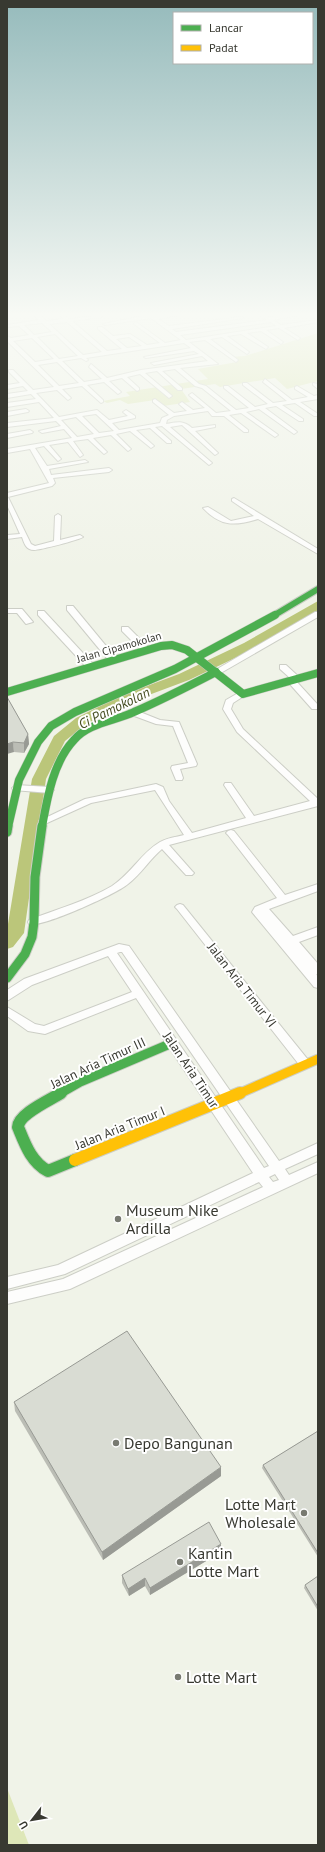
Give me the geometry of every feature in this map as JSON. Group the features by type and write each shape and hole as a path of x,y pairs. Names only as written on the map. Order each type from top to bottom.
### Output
{"street":[{"path":"197,399 214,415 313,399"},
{"path":"219,399 235,412"},
{"path":"242,399 254,409"},
{"path":"268,399 301,420"},
{"path":"290,399 316,411"},
{"path":"307,402 315,399"},
{"path":"7,405 40,400 76,439"},
{"path":"155,401 173,415"},
{"path":"182,404 192,412"},
{"path":"260,408 294,432"},
{"path":"209,410 173,415 164,419 164,425 209,463"},
{"path":"7,414 26,411"},
{"path":"242,411 274,435"},
{"path":"7,424 57,419 97,412 108,422 128,449"},
{"path":"108,422 133,417 126,412"},
{"path":"225,414 246,431"},
{"path":"77,415 98,435"},
{"path":"7,451 151,426 182,423 215,453"},
{"path":"151,426 169,442"},
{"path":"190,430 213,426"},
{"path":"42,430 65,427"},
{"path":"132,430 150,446"},
{"path":"7,436 30,432"},
{"path":"89,437 104,452"},
{"path":"69,440 80,455"},
{"path":"45,444 58,459"},
{"path":"32,447 52,483 50,485 8,494 28,545 31,547 57,543 80,536"},
{"path":"45,468 85,462"},
{"path":"50,478 110,470"},
{"path":"234,500 259,517 318,552"},
{"path":"206,508 233,524 259,517"},
{"path":"57,543 58,516"},
{"path":"7,537 24,535"},
{"path":"7,832 30,757 44,733 51,726 68,715 199,659 318,589"},
{"path":"70,608 113,660"},
{"path":"7,611 18,611 29,622"},
{"path":"40,613 91,667"},
{"path":"7,978 30,945 34,922 35,876 47,790 63,756 74,740 87,731 132,712 214,671 318,614"},
{"path":"125,629 146,650"},
{"name":"Jalan Cipamokolan","path":"7,692 146,650 172,645 187,650 243,694"},
{"path":"283,667 315,707"},
{"path":"318,673 243,694 229,702 227,709 231,719 256,747 318,802"},
{"path":"132,712 159,722 188,724"},
{"path":"176,724 193,764 175,768 179,778"},
{"path":"228,785 252,820"},
{"path":"44,820 88,801 156,787 160,789 164,801 189,836"},
{"path":"20,789 47,790"},
{"path":"34,922 121,885 136,871 152,852 163,844 318,802"},
{"path":"231,833 283,899"},
{"path":"163,844 189,873"},
{"path":"317,977 288,942 257,912 258,909 262,907 318,886"},
{"name":"Jalan Aria Timur VI","path":"180,907 305,1064"},
{"path":"288,942 318,931"},
{"name":"Jalan Aria Timur","path":"271,1189 110,951 121,947 125,948 287,1182"},
{"path":"7,997 13,991 28,982 110,951"},
{"path":"7,1011 32,1028 45,1030 139,993"},
{"path":"157,1019 171,1014"},
{"name":"Jalan Aria Timur III","path":"37,1165 18,1127 18,1123 24,1115 80,1082 172,1043"},
{"path":"213,1105 318,1059"},
{"name":"Jalan Aria Timur I","path":"37,1165 44,1171 48,1171 213,1105"},
{"path":"7,1283 60,1270 318,1148"},
{"path":"7,1298 66,1286 318,1167"},
{"path":"60,1270 66,1286"}],"green space":[{"path":"111,399 188,399 190,402 163,406 155,400 128,404 120,400 107,403 103,401"},
{"path":"7,1788 29,1845 7,1845"}],"building":[{"path":"7,697 28,734 24,743 13,742 7,744"},
{"name":"Depo Bangunan","path":"127,1331 221,1467 102,1552 14,1402"},
{"name":"Lotte Mart Wholesale","path":"318,1431 318,1553 263,1465"},
{"name":"Kantin Lotte Mart","path":"209,1522 221,1544 150,1588 145,1578 128,1589 122,1575"},
{"path":"318,1576 318,1607 305,1585"}],"waterway":[{"name":"Ci Pamokolan","path":"7,943 15,933 39,779 59,739 81,721 125,699 184,677 249,646 318,605"}],"traffic: fast":[{"path":"7,832 19,780 38,742 51,726 75,712 175,669 250,629 318,589"},
{"path":"7,692 161,646 172,645 187,650 243,694 318,673"},
{"path":"7,978 25,954 32,937 34,922 35,877 42,824 58,765 66,750 74,739 87,730 102,723 125,716 216,672"},
{"path":"75,1160 48,1171 37,1164 29,1152 18,1127 18,1123 24,1115 80,1082 172,1043"}],"traffic: slow":[{"path":"75,1160 213,1105 318,1059"}],"place":[{"name":"Museum Nike Ardilla","path":"118,1219"},
{"name":"Depo Bangunan","path":"116,1443"},
{"name":"Lotte Mart Wholesale","path":"304,1513"},
{"name":"Kantin Lotte Mart","path":"180,1562"},
{"name":"Lotte Mart","path":"178,1677"}]}
